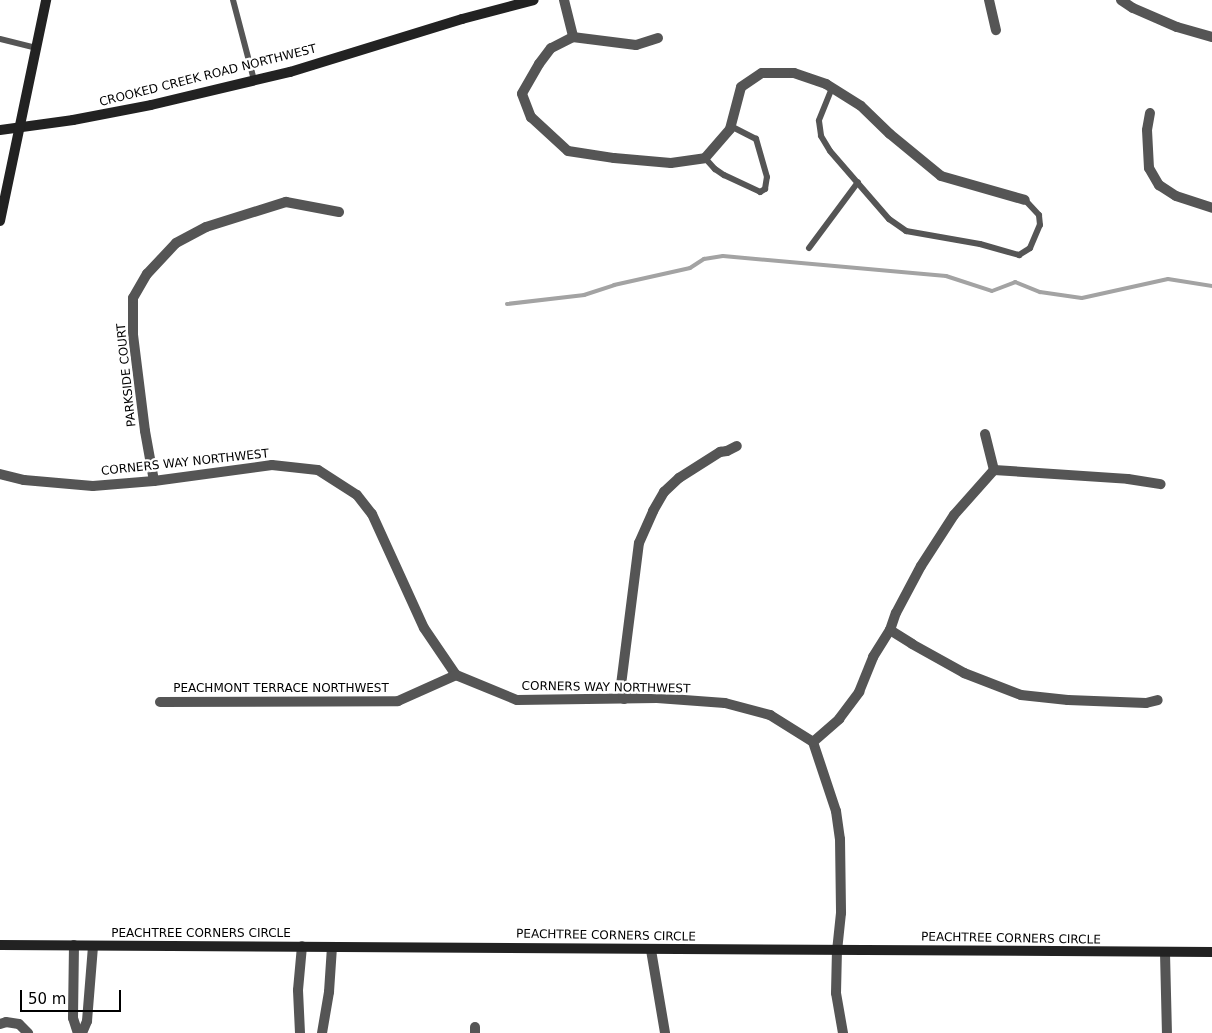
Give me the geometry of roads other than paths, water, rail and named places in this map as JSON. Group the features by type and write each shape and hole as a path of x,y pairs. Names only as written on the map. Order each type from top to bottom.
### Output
{"street":[{"path":"0,221 46,0"},
{"name":"CROOKED CREEK ROAD NORTHWEST","path":"0,130 73,120 151,105 290,72 462,19 534,0"},
{"path":"564,0 573,37"},
{"path":"989,0 996,30"},
{"path":"1121,0 1133,8 1177,27 1212,36"},
{"path":"658,38 636,45 573,37 551,48 539,64 522,94 531,117 568,151 614,158 671,162 705,158 731,126 741,87 762,73 794,73 832,88 861,106 890,134 941,176 1025,200"},
{"path":"1150,113 1147,130 1149,168 1159,185 1176,196 1212,208"},
{"name":"PARKSIDE COURT","path":"154,481 145,430 133,334 133,298 147,274 176,243 206,227 286,202 339,212"},
{"path":"985,434 994,470"},
{"path":"624,699 621,685 640,543 653,511 664,492 679,478 720,452 737,446"},
{"name":"CORNERS WAY NORTHWEST","path":"0,474 24,480 93,486 154,481 272,465 318,470 357,495 372,514 424,628 456,675 517,700 657,698 724,703 770,714 813,742"},
{"path":"994,470 1102,476 1161,484"},
{"path":"843,1033 836,993 837,949 841,913 840,839 836,811 813,742 839,719 859,692 873,657 890,630 896,612 921,566 950,522 994,470"},
{"path":"890,630 964,673 1021,695 1068,700 1146,703 1158,700"},
{"name":"PEACHMONT TERRACE NORTHWEST","path":"160,702 398,701 456,675"},
{"name":"PEACHTREE CORNERS CIRCLE","path":"0,946 1212,952"},
{"path":"74,946 74,1018 78,1033"},
{"path":"82,1033 87,1021 93,946"},
{"path":"300,1033 298,990 302,946"},
{"path":"322,1033 329,992 332,947"},
{"path":"651,950 666,1033"},
{"path":"1165,953 1167,1033"},
{"path":"0,1024 6,1022 19,1024 28,1033"}],"lane":[{"path":"233,0 254,80"},
{"path":"0,39 35,48"},
{"path":"832,88 819,121 821,136 830,151 889,219 906,231 980,244 1019,255 1030,248 1040,225 1039,215 1025,200"},
{"path":"705,158 715,170 724,175 760,192 765,189 767,177 756,140 731,126"},
{"path":"809,248 858,182"}],"waterway":[{"path":"507,304 584,295 614,285 690,268 704,259 723,256 946,276 992,291 1015,282 1040,292 1082,298 1168,279 1212,286"}]}
